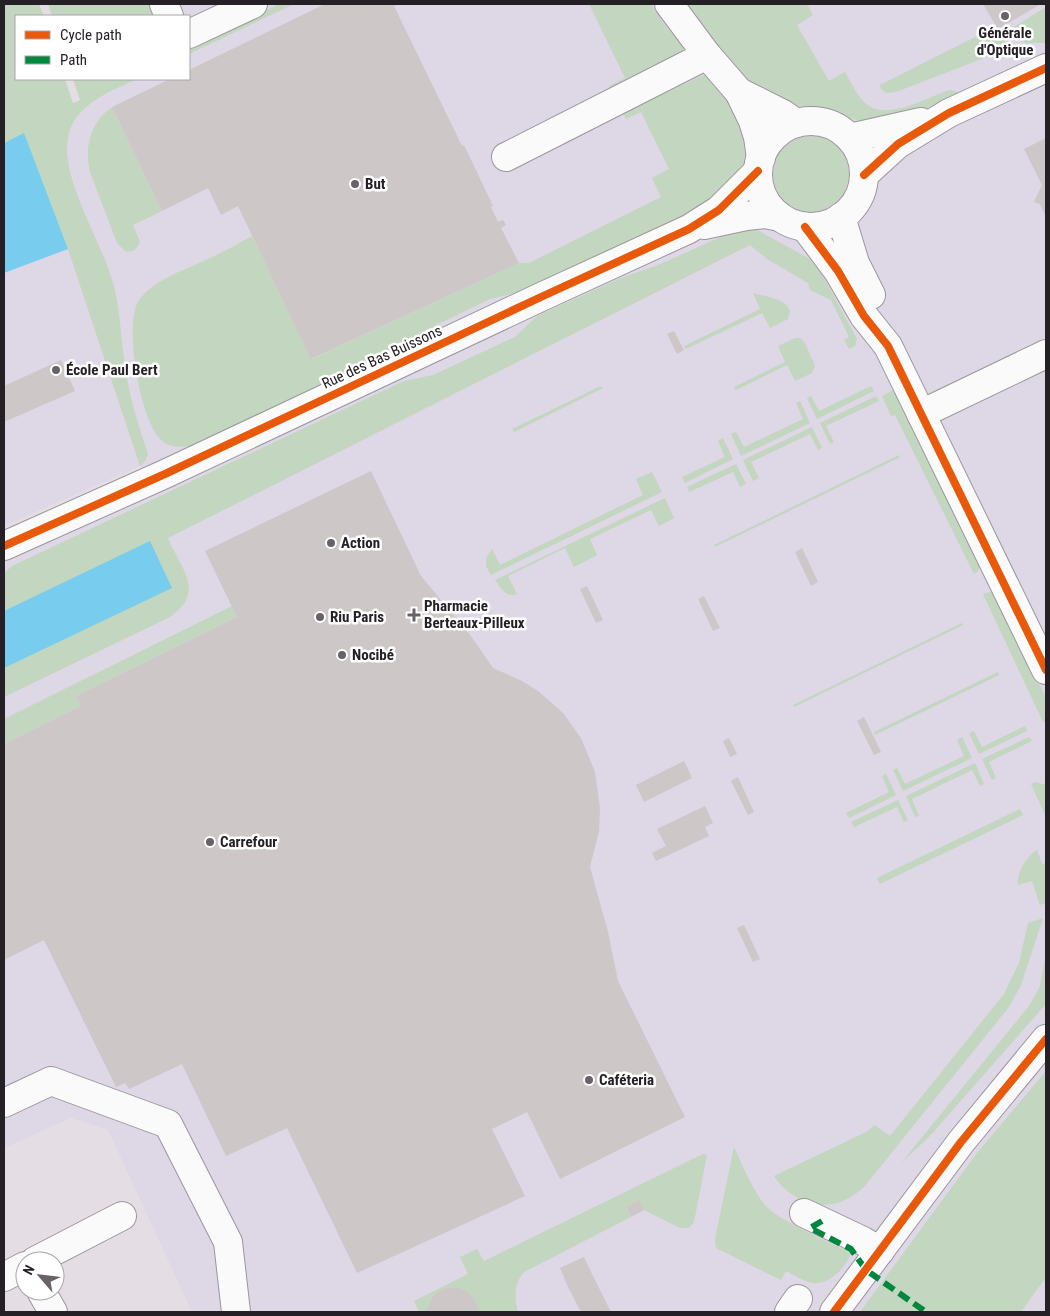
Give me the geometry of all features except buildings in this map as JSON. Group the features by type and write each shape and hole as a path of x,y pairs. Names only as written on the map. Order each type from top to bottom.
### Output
{"street":[{"path":"190,34 253,4"},
{"path":"669,4 707,55 739,92 756,129 759,184 763,197 770,208 792,224 806,227 824,225 841,217 858,199 863,184 864,175 860,155 850,138 838,129 825,123 810,121 796,123 780,131 768,143 759,164"},
{"path":"506,158 707,55"},
{"path":"864,175 898,144 949,113 1046,68"},
{"path":"739,92 784,114 796,123"},
{"path":"850,138 900,127 949,113"},
{"name":"Rue des Bas Buissons","path":"4,546 166,474 688,229 719,210 759,164"},
{"name":"Rue des Bas Buissons","path":"688,229 746,216 764,214 780,217"},
{"path":"841,217 855,262 881,317 888,346 1046,670"},
{"path":"806,227 838,271 864,316 888,346"},
{"path":"921,414 1046,354"},
{"path":"834,1312 960,1142 1046,1039"},
{"path":"4,1103 51,1081 168,1124 228,1242 236,1312"},
{"path":"804,1212 880,1251"},
{"path":"54,1251 122,1216"},
{"path":"47,1301 53,1312"}],"shaded area":[{"path":"150,4 1046,4 1046,1312 192,1312 108,1130 71,1118 4,1148 4,560 152,493 140,466 4,526 4,273 68,249 76,190 67,158 66,146 72,125 85,107 135,80 190,80 190,15 156,15"}],"green space":[{"path":"4,4 39,4 44,15 15,15 15,80 65,80 73,103 80,100 73,80 135,80 95,100 78,115 68,137 67,152 75,188 114,286 128,383 148,454 140,466 68,249 24,134 4,143"},
{"path":"48,4 150,4 156,15 52,15"},
{"path":"279,4 294,4 190,54 190,48"},
{"path":"589,4 651,4 666,27 684,48 670,61 612,92 609,86 625,78"},
{"path":"683,4 807,4 813,15 797,25 829,81 845,72 861,99 873,108 894,110 918,103 949,90 960,94 910,115 868,124 826,109 787,105 758,89 744,77"},
{"path":"1046,7 1046,43 1027,43 1001,35"},
{"path":"983,33 1034,51 1030,57 1004,53 989,56 896,92 886,93 881,89 880,85"},
{"path":"706,74 735,109 749,149 744,165 711,204 524,291 490,299 422,332 397,352 197,445 183,447 169,445 161,440 153,430 136,373 133,331 134,314 138,302 151,288 160,282 252,236 312,359 519,263 529,263 661,197 652,178 669,169 641,112 626,119 623,113"},
{"path":"112,107 162,211 133,225 140,242 132,251 125,251 117,243 88,162 89,144 94,127"},
{"path":"811,136 826,139 838,147 846,159 849,174 846,189 838,201 826,209 811,212 796,209 784,201 776,189 773,174 776,159 784,147 796,139"},
{"path":"743,230 757,230 810,259 822,274 857,339 855,346 849,349 844,340 849,337 831,300 810,290 808,283 767,259 750,245 168,538 184,569 189,588 187,598 181,607 170,617 4,697 4,573 12,566 404,381 433,375 515,337 537,316 621,278 658,265 723,236"},
{"path":"753,293 774,298 784,303 790,311 788,319 770,328 762,313 686,349 684,346 760,309"},
{"path":"795,338 800,338 805,343 815,366 812,373 795,381 787,365 736,390 734,387 785,362 778,346"},
{"path":"601,386 603,388 514,432 512,429"},
{"path":"871,386 874,391 817,419 807,398 811,396 819,411"},
{"path":"893,390 914,422 981,563 978,571 974,574 895,415 891,416 882,396"},
{"path":"876,396 879,401 826,426 834,442 830,444 820,423"},
{"path":"800,401 810,423 741,456 731,434 736,432 744,447 803,419 796,403"},
{"path":"812,427 822,448 818,450 810,434 751,462 759,478 753,481 743,460"},
{"path":"723,438 733,459 685,483 682,477 725,457 718,441"},
{"path":"899,455 900,457 884,465 715,547 714,545"},
{"path":"736,464 746,484 740,487 733,472 689,492 687,487"},
{"path":"652,472 662,492 491,575 486,566 486,558 492,549 500,565 643,495 636,479"},
{"path":"665,498 674,518 659,526 651,510 590,539 597,555 574,567 565,548 508,576 517,594 510,595 495,580"},
{"path":"991,592 998,596 1046,698 1046,721 1043,722 983,594"},
{"path":"232,606 237,617 76,696 81,706 4,744 4,719"},
{"path":"962,623 963,625 794,707 793,705"},
{"path":"998,672 999,675 875,735 874,732"},
{"path":"1025,726 1027,731 979,754 969,733 974,731 982,747"},
{"path":"962,737 972,758 903,791 893,770 897,768 905,784 964,756 957,740"},
{"path":"1029,737 1032,741 989,762 996,778 992,780 982,759"},
{"path":"975,763 984,784 980,786 972,770 912,799 919,816 915,817 906,796"},
{"path":"886,774 896,795 849,818 846,813 889,792 882,776"},
{"path":"1035,782 1046,785 1046,817 1031,784"},
{"path":"898,800 908,820 904,822 897,807 854,827 851,822"},
{"path":"1020,809 1023,815 880,884 877,878"},
{"path":"1037,850 1042,864 1046,863 1046,903 1040,905 1032,881 1018,885 1023,865"},
{"path":"1043,918 1021,985 1009,1007 864,1187 845,1200 825,1205 805,1201 787,1191 774,1176 866,1132 875,1125 890,1136 1004,994 1019,963 1028,923"},
{"path":"1046,954 1046,1004 929,1137 901,1163 1029,1006 1040,986"},
{"path":"1046,1071 1046,1277 1021,1312 860,1312 977,1153"},
{"path":"734,1147 755,1191 771,1211 805,1231 851,1253 841,1270 825,1281 818,1283 812,1283 786,1271 781,1280 716,1248 715,1239"},
{"path":"703,1154 707,1155 694,1222 689,1228 680,1228 644,1210 638,1201 627,1207 631,1217 524,1272 518,1281 516,1291 518,1312 419,1312 414,1301 468,1274 460,1257 477,1249 484,1261"}],"water":[{"path":"24,133 68,249 4,273 4,143"},
{"path":"150,541 172,588 4,668 4,611"}],"marked path":[{"path":"822,1221 810,1228 851,1249 866,1270 926,1312"}],"cycle path":[{"path":"864,175 898,144 949,113 1046,68"},
{"path":"4,546 165,474 689,229 719,210 758,171"},
{"path":"805,227 838,271 864,316 888,346 1046,670"},
{"path":"834,1312 961,1142 1046,1039"}],"place":[{"name":"Générale d'Optique","path":"1005,16"},
{"name":"But","path":"355,184"},
{"name":"École Paul Bert","path":"56,370"},
{"name":"Action","path":"331,543"},
{"name":"Pharmacie Berteaux-Pilleux","path":"414,615"},
{"name":"Riu Paris","path":"320,617"},
{"name":"Nocibé","path":"342,655"},
{"name":"Carrefour","path":"210,842"},
{"name":"Caféteria","path":"589,1080"}]}
